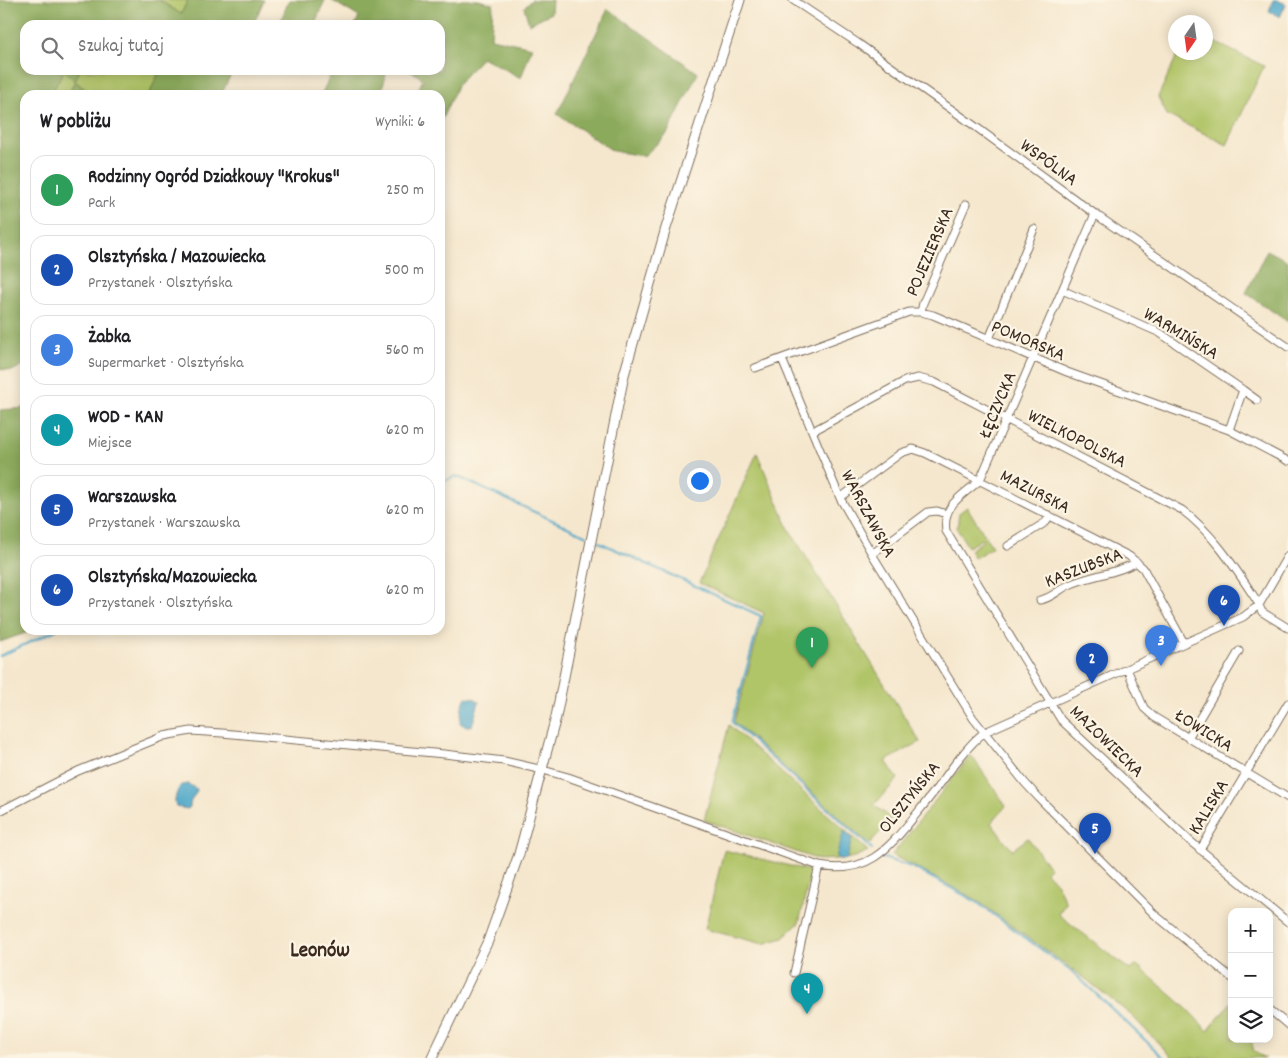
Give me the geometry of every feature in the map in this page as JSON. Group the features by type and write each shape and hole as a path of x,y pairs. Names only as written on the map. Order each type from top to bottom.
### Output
{"main road":[{"path":"432,1058 488,942 520,854 556,717 624,375 666,228 740,0"}],"street":[{"name":"WSPÓLNA","path":"793,0 860,44 1095,214 1288,347"},
{"name":"POJEZIERSKA","path":"921,312 923,303 966,204"},
{"name":"ŁĘCZYCKA","path":"946,514 950,505 980,480 1095,214"},
{"path":"989,339 1034,229"},
{"name":"WARMIŃSKA","path":"1062,290 1160,333 1257,400"},
{"path":"755,368 910,312 921,312"},
{"name":"POMORSKA","path":"921,312 1067,372 1230,430 1288,461"},
{"name":"WARSZAWSKA","path":"782,359 840,498 872,554 974,718 1025,783 1154,914 1228,975"},
{"name":"WIELKOPOLSKA","path":"813,431 905,381 918,378 934,382 1182,510 1196,520 1215,540 1268,616 1288,628"},
{"path":"1230,430 1243,390"},
{"name":"MAZURSKA","path":"840,498 901,453 913,449 925,452 1129,556 1143,568 1184,643"},
{"path":"872,554 928,512 937,511 946,514"},
{"name":"MAZOWIECKA","path":"946,514 946,531 1061,720 1200,850 1288,922"},
{"path":"1008,546 1046,522 1049,515"},
{"name":"OLSZTYŃSKA","path":"0,811 78,771 164,736 191,731 398,749 504,762 568,777 819,866 837,868 855,865 868,861 887,849 923,806 970,744 985,732 1243,617 1259,605 1288,556"},
{"name":"KASZUBSKA","path":"1040,600 1048,598 1068,585 1128,567 1137,562"},
{"path":"1188,738 1239,651"},
{"name":"ŁOWICKA","path":"1127,668 1144,708 1154,717 1288,798"},
{"name":"KALISKA","path":"1200,850 1287,709"},
{"path":"794,972 819,866"},
{"path":"1273,1012 1288,1024"}],"green space":[{"path":"0,0 159,0 181,14 188,0 264,0 255,20 20,20 20,75 61,75 54,90 20,90 20,367 12,371 0,369"},
{"path":"159,0 188,0 181,14"},
{"path":"289,0 325,0 316,20 281,20"},
{"path":"331,0 478,0 493,4 491,38 532,47 521,78 482,57 458,84 445,112 445,90 418,90 423,79 417,75 445,75 445,20 358,20 359,17"},
{"path":"531,0 552,0 551,13 529,24 524,7"},
{"path":"608,9 698,73 667,134 644,156 613,151 557,114"},
{"path":"1213,41 1264,66 1227,145 1167,115 1158,97 1175,60 1213,60"},
{"path":"61,75 70,75 75,80 78,75 158,75 151,90 86,90 75,81 70,90 54,90"},
{"path":"69,75 78,75 75,81"},
{"path":"158,75 231,75 223,90 151,90"},
{"path":"331,75 386,75 382,90 323,90"},
{"path":"75,81 86,90 70,90"},
{"path":"1267,250 1288,261 1288,322 1246,293"},
{"path":"20,408 20,635 0,642 0,410"},
{"path":"757,453 789,529 920,742 886,761 898,779 874,805 892,819 869,844 734,722 764,613 699,583"},
{"path":"967,507 992,547 975,558 970,550 983,541 982,539 968,547 957,529 959,513"},
{"path":"729,725 868,851 852,858 819,860 704,820"},
{"path":"971,755 1006,806 991,823 1012,850 1028,838 1050,868 1046,872 1057,884 1066,903 1058,914 1130,970 1137,965 1185,1007 1208,1031 1228,1006 1228,1043 1252,1043 1254,1052 1265,1058 1173,1058 1131,1015 1087,980 975,899 892,855"},
{"path":"724,850 811,871 799,923 783,938 763,944 705,929"}],"water":[{"path":"1273,0 1286,4 1280,17 1269,11"},
{"path":"466,697 476,699 479,702 472,726 465,726 460,723 462,706"},
{"path":"188,784 197,789 190,807 188,809 176,807 175,799 178,790 181,785"},
{"path":"844,831 852,838 847,859 841,860 836,857"}],"waterway":[{"path":"445,481 456,476 587,536"},
{"path":"599,542 761,616 732,722 872,849"},
{"path":"0,656 45,635"},
{"path":"880,857 912,867 975,901 1075,974 1164,1058"}],"place":[{"name":"Olsztyńska/Mazowiecka","path":"1224,626"},
{"name":"Żabka","path":"1161,666"},
{"name":"Rodzinny Ogród Działkowy \"Krokus\"","path":"812,668"},
{"name":"Olsztyńska / Mazowiecka","path":"1092,684"},
{"name":"Warszawska","path":"1095,854"},
{"name":"WOD - KAN","path":"807,1014"}],"district":[{"name":"Leonów","path":"320,949"}]}
